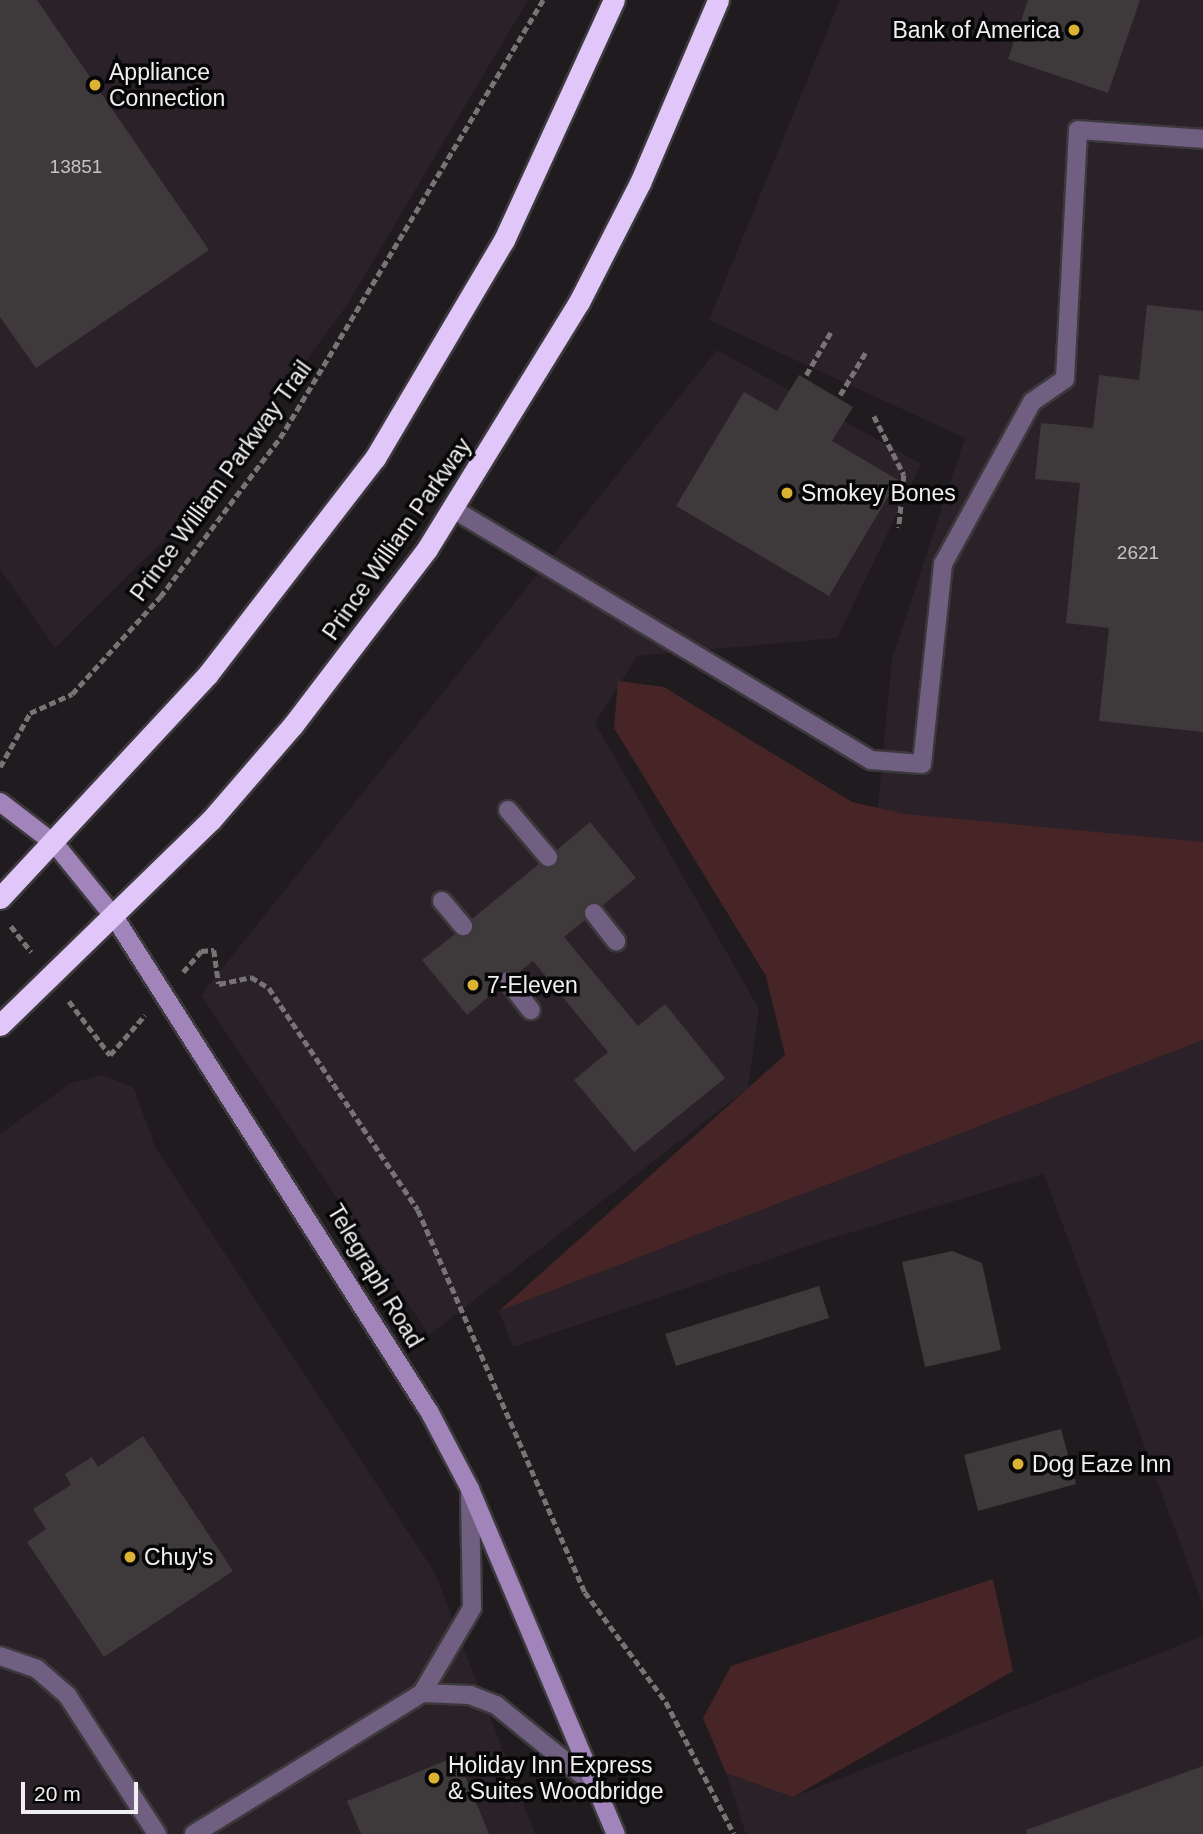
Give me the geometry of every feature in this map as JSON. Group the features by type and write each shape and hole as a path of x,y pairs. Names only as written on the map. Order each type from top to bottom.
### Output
{"highway":[{"path":"0,898 55,844 208,674 375,458 504,240 614,0"},
{"name":"Prince William Parkway","path":"0,1025 115,918 293,725 453,509 579,302 640,183 718,0"}],"main road":[{"name":"Telegraph Road","path":"0,802 55,844 115,918 299,1200 470,1489 616,1834"}],"lane":[{"path":"453,509 871,760 922,764 943,564 1025,412 1065,379 1078,130 1203,139"},
{"path":"508,810 548,857"},
{"path":"442,901 463,926"},
{"path":"594,913 616,941"},
{"path":"508,981 531,1010"},
{"path":"194,1834 422,1693 472,1608 470,1489"},
{"path":"0,1656 37,1669 67,1695 157,1834"},
{"path":"422,1693 462,1694 496,1705 597,1787"}],"path":[{"name":"Prince William Parkway Trail","path":"0,766 30,713 52,708 72,694 160,597 280,438 543,0"},
{"path":"806,374 832,330"},
{"path":"840,395 867,350"},
{"path":"874,416 902,469 899,528"},
{"path":"201,951 214,950 219,984 251,977 276,995 418,1210 585,1592 666,1702 734,1834"}],"shaded area":[{"path":"0,0 528,0 347,305 201,503 55,648 0,569"},
{"path":"840,0 1203,0 1203,844 876,826 892,659 965,438 709,320"},
{"path":"717,350 921,464 837,638 637,656 595,723 759,1009 748,1088 429,1335 201,995"},
{"path":"618,681 664,687 852,802 905,814 1203,842 1203,1040 499,1311 785,1055 766,976 614,728"},
{"path":"1203,1040 1203,1605 1044,1174 826,1240 513,1347 499,1311"},
{"path":"103,1075 134,1088 155,1147 435,1573 535,1834 0,1834 0,1134 71,1083"},
{"path":"993,1579 1013,1671 793,1797 726,1773 703,1718 731,1666"},
{"path":"1203,1636 1203,1834 746,1834 726,1773 793,1797"}],"building":[{"path":"0,0 37,0 209,250 36,368 0,317"},
{"name":"Bank of America","path":"1028,0 1140,0 1108,93 1008,59"},
{"path":"1147,305 1203,311 1203,732 1099,721 1109,628 1066,623 1080,483 1035,479 1041,423 1093,428 1099,375 1139,380"},
{"name":"Smokey Bones","path":"799,375 853,407 832,441 898,480 829,596 676,506 744,392 777,411"},
{"name":"7-Eleven","path":"590,822 636,878 602,906 586,905 585,920 564,937 638,1026 665,1004 725,1078 634,1152 574,1080 608,1052 533,961 517,974 500,973 499,988 467,1015 422,960 455,934 470,935 472,919 539,864 555,866 557,850"},
{"path":"952,1251 982,1263 1001,1350 925,1367 902,1262"},
{"path":"819,1286 829,1318 676,1366 665,1334"},
{"name":"Dog Eaze Inn","path":"1061,1429 1076,1484 978,1511 964,1455"},
{"name":"Chuy's","path":"143,1436 233,1571 104,1657 27,1542 46,1529 33,1509 71,1485 65,1474 92,1457 98,1467"},
{"name":"Holiday Inn Express & Suites Woodbridge","path":"457,1756 489,1834 361,1834 347,1801"},
{"path":"1203,1766 1203,1834 1027,1834 1026,1830"}],"place":[{"name":"Bank of America","path":"1074,30"},
{"name":"Appliance Connection","path":"95,85"},
{"name":"Smokey Bones","path":"787,493"},
{"name":"7-Eleven","path":"473,985"},
{"name":"Dog Eaze Inn","path":"1018,1464"},
{"name":"Chuy's","path":"130,1557"},
{"name":"Holiday Inn Express & Suites Woodbridge","path":"434,1778"}]}
